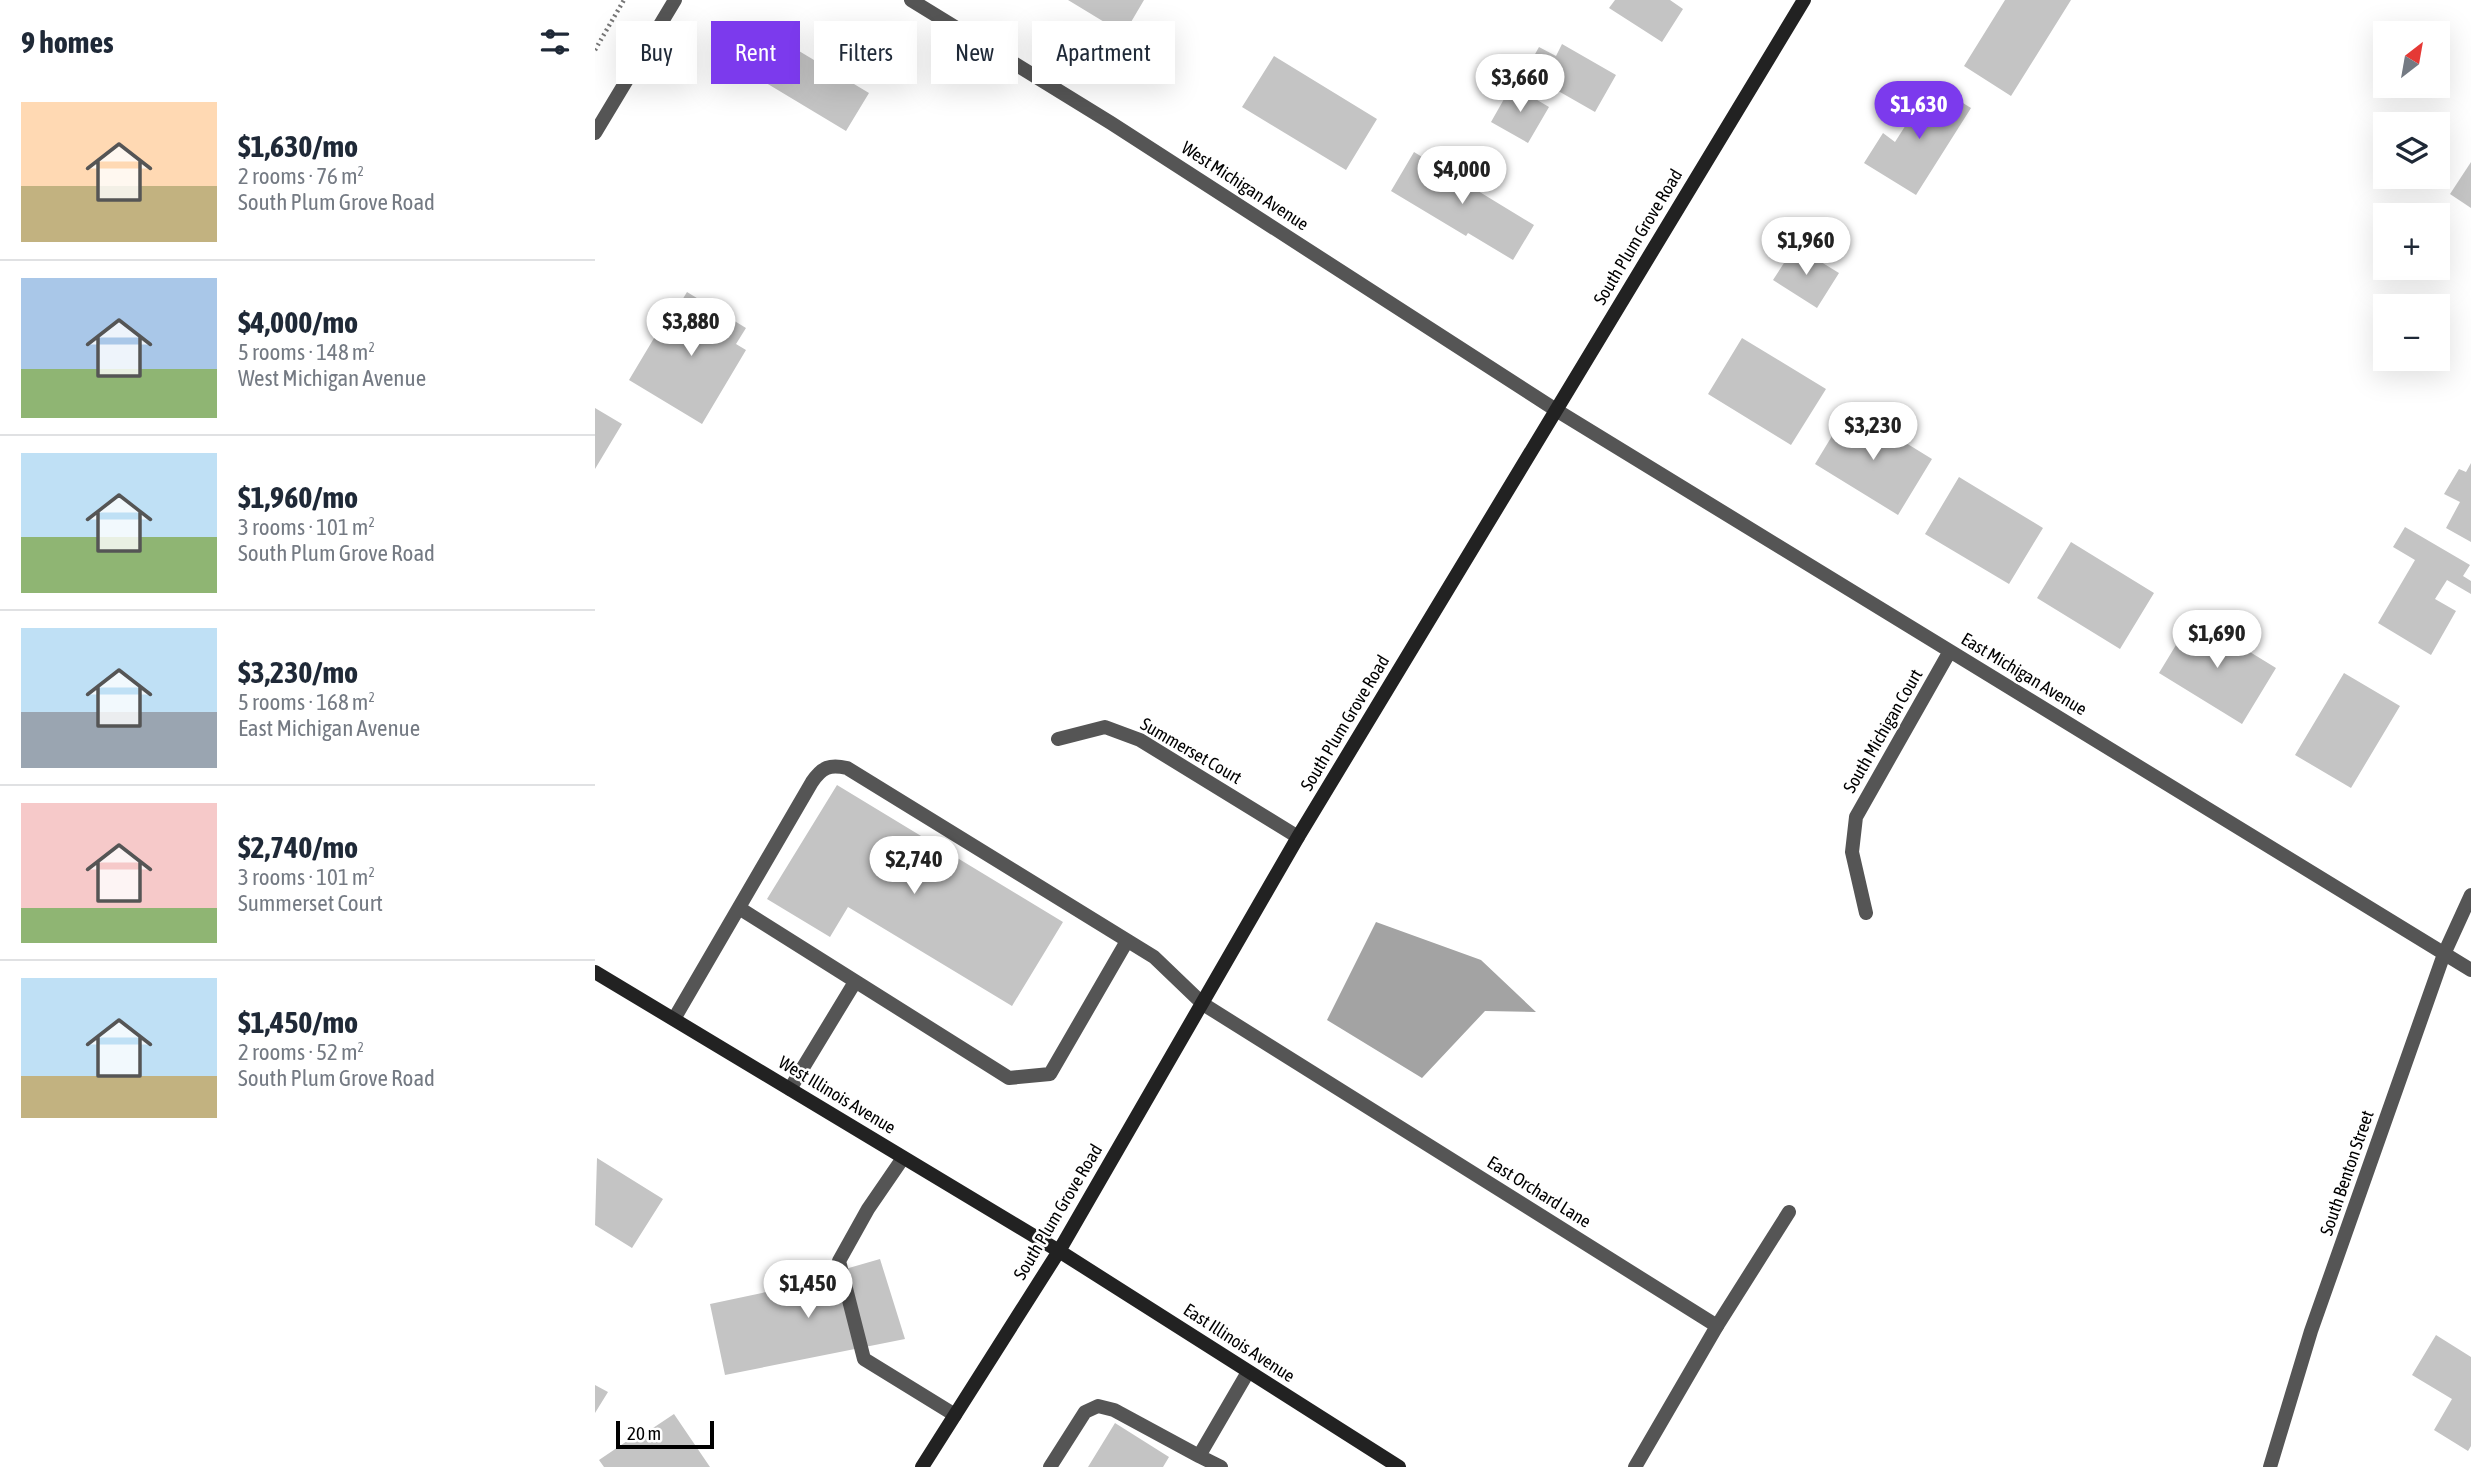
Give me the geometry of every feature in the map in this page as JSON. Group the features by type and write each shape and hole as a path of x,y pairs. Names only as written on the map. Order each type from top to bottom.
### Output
{"main road":[{"name":"South Plum Grove Road","path":"922,1467 1059,1251 1298,837 1804,0"},
{"name":"West Illinois Avenue","path":"595,972 1059,1251"},
{"name":"East Illinois Avenue","path":"1059,1251 1399,1467"}],"street":[{"path":"595,133 675,0"},
{"name":"West Michigan Avenue","path":"911,0 1111,122 1556,410"},
{"name":"East Michigan Avenue","path":"1556,410 2471,971"},
{"name":"South Michigan Court","path":"1866,913 1852,852 1856,817 1950,651"},
{"name":"Summerset Court","path":"1058,739 1105,727 1140,740 1298,837"},
{"name":"East Orchard Lane","path":"739,908 821,769 834,765 847,768 1154,957 1203,1004 1717,1326"},
{"name":"South Benton Street","path":"2270,1467 2311,1331 2444,954 2471,895"},
{"path":"674,1019 739,908 1009,1077 1049,1074 1127,941"},
{"path":"790,1089 855,982"},
{"path":"903,1158 839,1261 864,1359 955,1415"},
{"path":"1635,1467 1717,1326 1789,1212"},
{"path":"1199,1456 1248,1372"},
{"path":"1050,1467 1085,1412 1098,1406 1114,1410 1221,1467"}],"path":[{"path":"595,50 624,0"}],"shaded area":[{"path":"1376,922 1481,960 1536,1012 1485,1011 1422,1078 1327,1020"}],"building":[{"path":"1068,0 1144,0 1132,21 1103,21"},
{"path":"1615,0 1670,0 1683,9 1662,42 1609,8"},
{"path":"2005,0 2071,0 2011,96 1964,66"},
{"path":"1562,44 1616,75 1595,112 1525,72 1539,47 1556,56"},
{"path":"800,52 814,60 814,84 854,84 869,93 846,131 768,84 800,84"},
{"path":"1274,56 1377,119 1346,170 1242,107"},
{"path":"1932,84 1971,108 1916,195 1864,163 1883,133 1895,142"},
{"path":"1512,85 1549,107 1528,143 1491,122"},
{"path":"1414,152 1534,225 1513,260 1468,233 1466,236 1391,191"},
{"path":"2471,162 2471,208 2450,194"},
{"path":"1795,246 1839,273 1817,308 1773,280"},
{"path":"687,292 746,328 736,344 746,350 702,424 629,380 672,308 676,310"},
{"path":"1742,338 1826,389 1791,445 1708,394"},
{"path":"595,408 622,424 595,469"},
{"path":"1849,408 1932,459 1898,515 1815,464"},
{"path":"2471,463 2471,542 2446,528 2460,502 2444,494 2459,469 2466,472"},
{"path":"1959,477 2043,528 2009,584 1925,534"},
{"path":"2405,527 2470,565 2463,576 2471,581 2471,594 2447,580 2435,599 2456,611 2431,655 2378,623 2415,560 2393,547"},
{"path":"2071,542 2154,593 2120,649 2037,598"},
{"path":"2193,617 2276,668 2242,724 2159,673"},
{"path":"2344,673 2400,706 2351,788 2295,755"},
{"path":"837,785 1063,922 1012,1006 848,907 830,937 767,899"},
{"path":"597,1158 663,1199 632,1248 595,1225"},
{"path":"880,1259 905,1339 725,1375 710,1304 762,1293"},
{"path":"2436,1335 2471,1357 2471,1446 2468,1451 2434,1430 2452,1399 2412,1375"},
{"path":"595,1385 608,1392 595,1413"},
{"path":"674,1414 710,1467 604,1467 599,1460 633,1437 635,1440"},
{"path":"1115,1423 1169,1457 1163,1467 1088,1467"}]}
